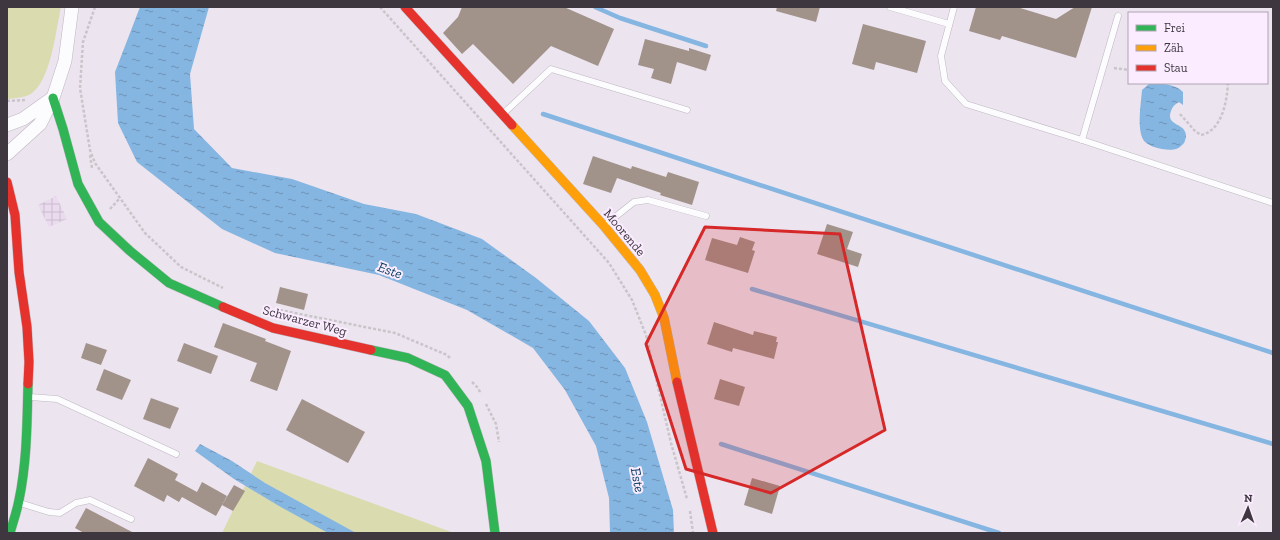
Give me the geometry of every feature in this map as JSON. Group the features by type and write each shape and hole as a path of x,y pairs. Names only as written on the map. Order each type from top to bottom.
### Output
{"street":[{"path":"7,154 40,124 53,98 65,61 72,7"},
{"name":"Moorende","path":"405,7 604,226 640,270 655,295 664,318 681,400 712,533"},
{"path":"7,125 23,119 53,98"},
{"name":"Schwarzer Weg","path":"53,98 78,184 99,222 130,251 169,283 273,328 408,358 445,375 468,406 486,461 495,533"},
{"path":"7,182 14,215 19,272 27,327 29,362 29,397 24,465 19,502 10,533"},
{"path":"7,230 19,272"}],"lane":[{"path":"890,7 949,24"},
{"path":"954,7 941,56 945,80 966,104 1082,140 1273,203"},
{"path":"1082,140 1118,16"},
{"path":"503,114 551,69 687,110"},
{"path":"604,226 634,202 641,200 648,200 706,216"},
{"path":"29,397 57,399 176,454"},
{"path":"19,502 49,512 60,513 76,503 90,500 131,519"}],"path":[{"path":"95,7 83,42 80,88 90,150 95,163 145,233 181,267 228,290"},
{"path":"380,7 609,263 632,300 646,335 671,443 687,500"},
{"path":"1103,67 1128,70"},
{"path":"1180,114 1195,131 1201,135 1207,134 1215,127 1220,118 1228,84"},
{"path":"269,308 396,333 447,355 452,361"},
{"path":"468,377 478,388 496,424 499,446"},
{"path":"689,507 693,533"}],"highlighted area":[{"path":"705,227 840,234 885,430 771,493 686,469 646,344"}],"shaded area":[{"path":"56,196 67,219 49,227 38,205"}],"green space":[{"path":"7,7 61,7 55,41 44,77 32,93 20,98 8,99"},
{"path":"257,461 454,533 222,533"}],"water":[{"name":"Este","path":"140,7 209,7 190,74 194,129 232,168 292,179 364,204 416,214 482,239 536,278 589,321 625,368 647,422 673,510 674,533 610,533 609,498 596,446 565,390 533,348 467,310 379,275 275,253 222,229 137,162 118,123 115,72"},
{"path":"1149,84 1163,84 1176,87 1183,92 1183,105 1179,102 1175,105 1171,110 1170,116 1171,120 1180,126 1185,132 1186,137 1180,147 1170,150 1162,149 1149,145 1145,142 1142,137 1140,125 1142,90"},
{"path":"200,444 232,461 265,483 356,533 328,533 279,506 234,479 195,451"}],"building":[{"path":"462,7 564,7 614,29 598,66 551,46 513,84 473,44 462,54 443,33 458,17"},
{"path":"777,7 820,7 816,22 776,11"},
{"path":"976,7 1017,7 1056,19 1075,7 1092,7 1076,58 1002,36 1000,40 969,31"},
{"path":"863,24 926,41 917,73 876,62 874,70 852,64"},
{"path":"645,39 689,51 689,48 711,55 706,71 677,62 671,84 651,78 654,69 638,65"},
{"path":"593,156 631,169 632,166 666,177 668,172 699,182 692,205 660,195 661,193 617,178 611,193 583,184"},
{"path":"827,224 853,232 847,249 862,254 858,267 817,254"},
{"path":"740,237 755,242 752,250 755,251 748,273 705,260 712,238 737,245"},
{"path":"280,287 308,294 304,310 276,303"},
{"path":"714,322 753,335 754,331 777,337 776,342 778,342 774,359 733,348 732,352 707,344"},
{"path":"223,323 266,339 265,341 291,351 277,391 250,381 257,363 214,347"},
{"path":"86,343 107,350 101,365 81,358"},
{"path":"184,343 218,356 211,374 177,361"},
{"path":"104,369 131,380 122,400 96,390"},
{"path":"720,379 745,387 739,406 714,399"},
{"path":"151,398 179,408 170,429 143,419"},
{"path":"302,399 365,432 348,463 286,430"},
{"path":"148,458 178,474 175,480 197,492 202,482 227,496 216,516 182,497 179,502 167,495 164,502 134,486"},
{"path":"752,478 780,486 772,514 744,505"},
{"path":"234,485 245,491 233,511 222,505"},
{"path":"86,508 134,533 84,533 75,528"}],"waterway":[{"path":"595,7 620,18 706,46"},
{"path":"543,114 1273,353"},
{"path":"752,289 1273,444"},
{"path":"721,444 999,533"}],"traffic: fast":[{"path":"53,98 78,184 99,222 130,251 169,283 223,307"},
{"path":"371,350 408,358 445,375 468,406 486,461 495,533"},
{"path":"10,533 18,504 24,471 28,384"}],"traffic: slow":[{"path":"512,125 604,226 640,270 655,295 664,318 677,382"}],"traffic: jam":[{"path":"405,7 512,125"},
{"path":"7,182 15,215 19,272 27,327 29,362 28,384"},
{"path":"223,307 273,328 371,350"},
{"path":"677,382 713,533"}]}
